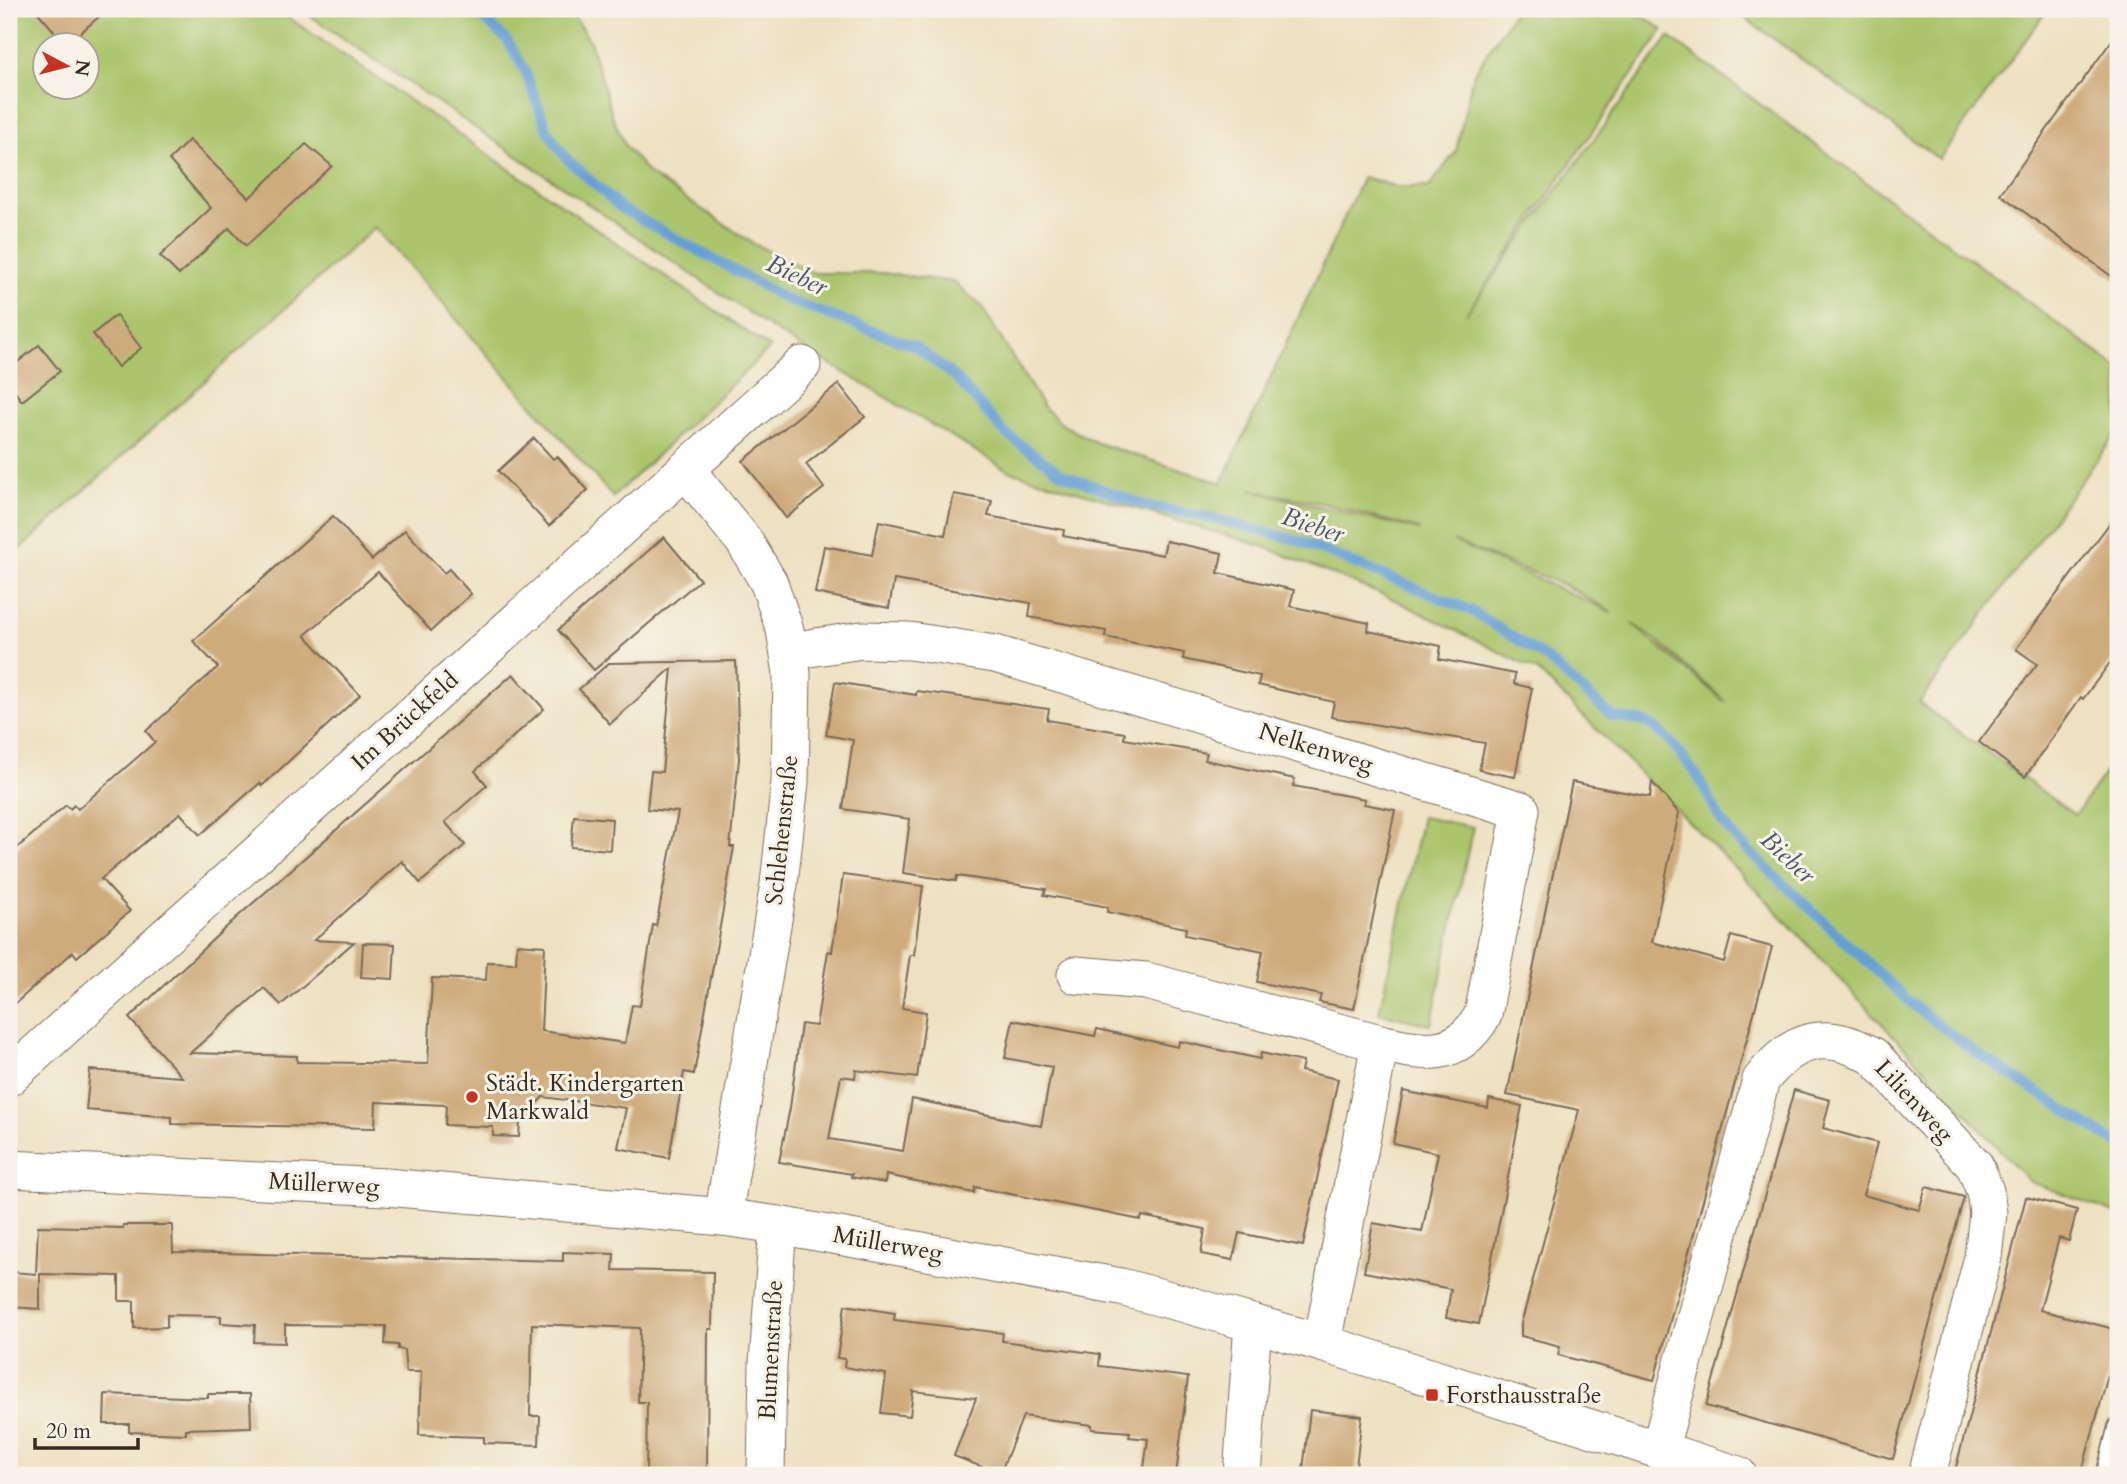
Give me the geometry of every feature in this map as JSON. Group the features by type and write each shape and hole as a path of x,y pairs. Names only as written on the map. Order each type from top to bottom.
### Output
{"street":[{"name":"Im Brückfeld","path":"9,1077 802,365"},
{"name":"Schlehenstraße","path":"686,470 758,564 778,606 790,651 790,782 779,884 723,1217"},
{"name":"Nelkenweg","path":"790,651 862,639 910,640 995,654 1521,810 1483,1015 1473,1032 1450,1047 1427,1052 1380,1043 1146,981 1076,975"},
{"name":"Lilienweg","path":"1659,1451 1761,1080 1776,1060 1795,1047 1812,1041 1834,1041 1856,1046 1873,1056 1975,1166 1985,1191 1988,1213 1983,1257 1927,1475"},
{"path":"1322,1343 1380,1043"},
{"name":"Müllerweg","path":"9,1170 386,1187 778,1224 1121,1287 1322,1343 1738,1475"},
{"name":"Blumenstraße","path":"766,1475 768,1363 778,1224"},
{"path":"1242,1475 1253,1323"}],"lane":[{"path":"2106,1475 2118,1427"}],"green space":[{"path":"9,9 282,9 282,13 770,348 613,497 375,227 9,559"},
{"path":"300,9 568,9 590,41 613,118 626,147 649,174 754,244 814,273 882,273 954,282 981,306 1043,406 1063,425 1097,443 1222,483 1363,177 1397,187 1429,187 1456,151 1473,75 1516,9 1633,9 1663,30 1466,314 1669,37 2118,368 2118,431 1919,703 2075,815 2118,755 2118,1214 2030,1182 1752,885 1538,671 1395,600 1265,547 1009,471 783,336","holes":["1250,490 1322,503 1419,530","1453,541 1564,585 1611,612","1631,623 1655,639 1724,701"]},
{"path":"1752,9 2048,9 1939,159 1745,18"},
{"path":"1422,817 1473,827 1431,1025 1379,1013"}],"building":[{"path":"35,9 108,9 81,32 55,32"},
{"path":"2118,32 2118,281 2000,194"},
{"path":"189,140 249,198 306,144 332,166 246,246 229,228 179,275 160,256 211,208 169,160"},
{"path":"116,315 141,348 118,367 93,334"},
{"path":"39,345 60,371 22,401 9,385 9,369"},
{"path":"839,384 865,417 806,464 824,488 786,518 743,461"},
{"path":"534,438 553,459 557,456 588,490 549,526 498,471"},
{"path":"954,494 992,501 988,516 1064,530 1063,536 1163,555 1166,541 1222,553 1218,573 1294,590 1290,606 1369,623 1368,631 1441,646 1439,659 1515,674 1514,684 1532,688 1515,777 1479,770 1485,743 1331,717 1334,702 1258,685 1260,676 1183,659 1184,653 1105,637 1106,631 1029,617 1031,603 894,580 889,608 815,593 824,546 872,555 879,521 945,535"},
{"path":"2118,512 2118,652 2083,699 2081,697 2025,777 1979,742 2037,664 2016,649"},
{"path":"333,516 372,560 405,530 444,573 449,569 471,594 431,631 378,572 305,635 360,695 262,786 260,783 200,835 180,813 101,879 130,911 77,957 73,952 9,1009 9,855 66,805 70,809 74,805 78,809 155,742 146,731 218,667 193,641"},
{"path":"664,537 700,580 594,670 558,630"},
{"path":"736,661 739,759 730,847 734,847 694,1074 684,1072 669,1158 618,1148 626,1108 543,1097 520,1121 519,1137 493,1136 493,1127 445,1125 446,1105 376,1102 375,1128 172,1124 172,1117 86,1110 90,1070 182,1077 129,1018 235,919 513,674 544,709 475,771 487,785 445,822 465,845 420,883 402,861 314,940 354,942 281,1005 264,988 190,1053 297,1056 297,1062 428,1064 432,978 486,980 487,962 516,963 517,944 545,946 541,1031 625,1043 632,1005 640,1006 653,925 656,926 678,812 647,809 651,771 662,772 672,668 610,724 579,689 609,663"},
{"path":"835,682 916,695 917,691 1049,709 1047,720 1125,733 1124,739 1207,753 1205,760 1295,779 1293,786 1365,799 1364,804 1395,810 1354,1009 1319,1002 1321,995 1257,982 1263,951 1185,935 1186,928 1107,912 1108,907 1044,895 1046,889 957,876 956,881 903,873 910,819 843,809 853,740 826,735"},
{"path":"1572,782 1650,797 1652,782 1679,813 1652,942 1724,962 1731,936 1772,947 1654,1380 1558,1355 1560,1346 1521,1336 1521,1324 1579,1110 1507,1095"},
{"path":"574,816 612,819 610,850 571,847"},
{"path":"843,875 923,886 914,955 910,955 902,1008 926,1012 917,1078 856,1070 855,1078 841,1076 829,1139 903,1151 912,1099 1041,1126 1052,1067 1005,1058 1013,1020 1095,1036 1097,1029 1178,1047 1179,1041 1260,1059 1261,1053 1303,1062 1301,1071 1338,1079 1303,1246 1239,1233 1233,1260 1201,1254 1205,1229 1142,1216 1141,1220 975,1187 974,1193 886,1175 885,1183 851,1177 852,1174 779,1162 790,1108 801,1024 816,1026 828,951 832,952"},
{"path":"363,943 395,944 393,979 361,977"},
{"path":"1794,1090 1830,1100 1823,1128 1877,1143 1863,1195 1919,1210 1926,1187 1964,1197 1893,1459 1706,1406"},
{"path":"1403,1091 1488,1108 1489,1099 1522,1106 1479,1324 1446,1318 1451,1289 1364,1272 1373,1223 1422,1232 1438,1153 1393,1143"},
{"path":"2026,1197 2077,1210 2069,1241 2059,1238 2040,1310 2118,1330 2118,1338 2081,1475 1954,1475"},
{"path":"123,1225 172,1225 173,1252 563,1261 563,1252 614,1254 613,1270 713,1272 712,1329 708,1329 707,1475 646,1475 647,1402 638,1402 640,1328 532,1324 530,1416 540,1416 539,1445 484,1443 484,1437 419,1435 421,1372 406,1372 404,1350 398,1349 398,1345 385,1344 386,1326 285,1325 285,1343 254,1342 255,1325 221,1323 221,1316 167,1315 167,1327 134,1328 134,1301 119,1301 119,1276 40,1274 40,1309 12,1307 13,1272 36,1274 38,1226 123,1228"},
{"path":"845,1305 895,1313 894,1320 1003,1333 1002,1341 1100,1354 1099,1366 1188,1377 1176,1475 1143,1475 1148,1439 1129,1437 1130,1432 1092,1429 1092,1425 1023,1416 1000,1474 954,1456 976,1398 913,1391 910,1416 881,1413 886,1374 844,1367 845,1359 837,1358"},
{"path":"105,1394 208,1398 208,1394 250,1394 251,1427 186,1429 186,1434 129,1432 129,1424 104,1424"},
{"path":"1310,1410 1362,1416 1355,1475 1303,1470"}],"waterway":[{"name":"Bieber","path":"473,9 507,40 525,71 548,131 565,157 622,209 790,301 915,346 956,378 1005,433 1062,474 1147,506 1216,519 1299,541 1470,610 1545,657 1613,717 1645,722 1655,728 1673,744 1698,777 1722,822 1739,842 1913,1005 1975,1052 2118,1144"}],"place":[{"name":"Städt. Kindergarten Markwald","path":"472,1097"},
{"name":"Forsthausstraße","path":"1432,1395"}]}
